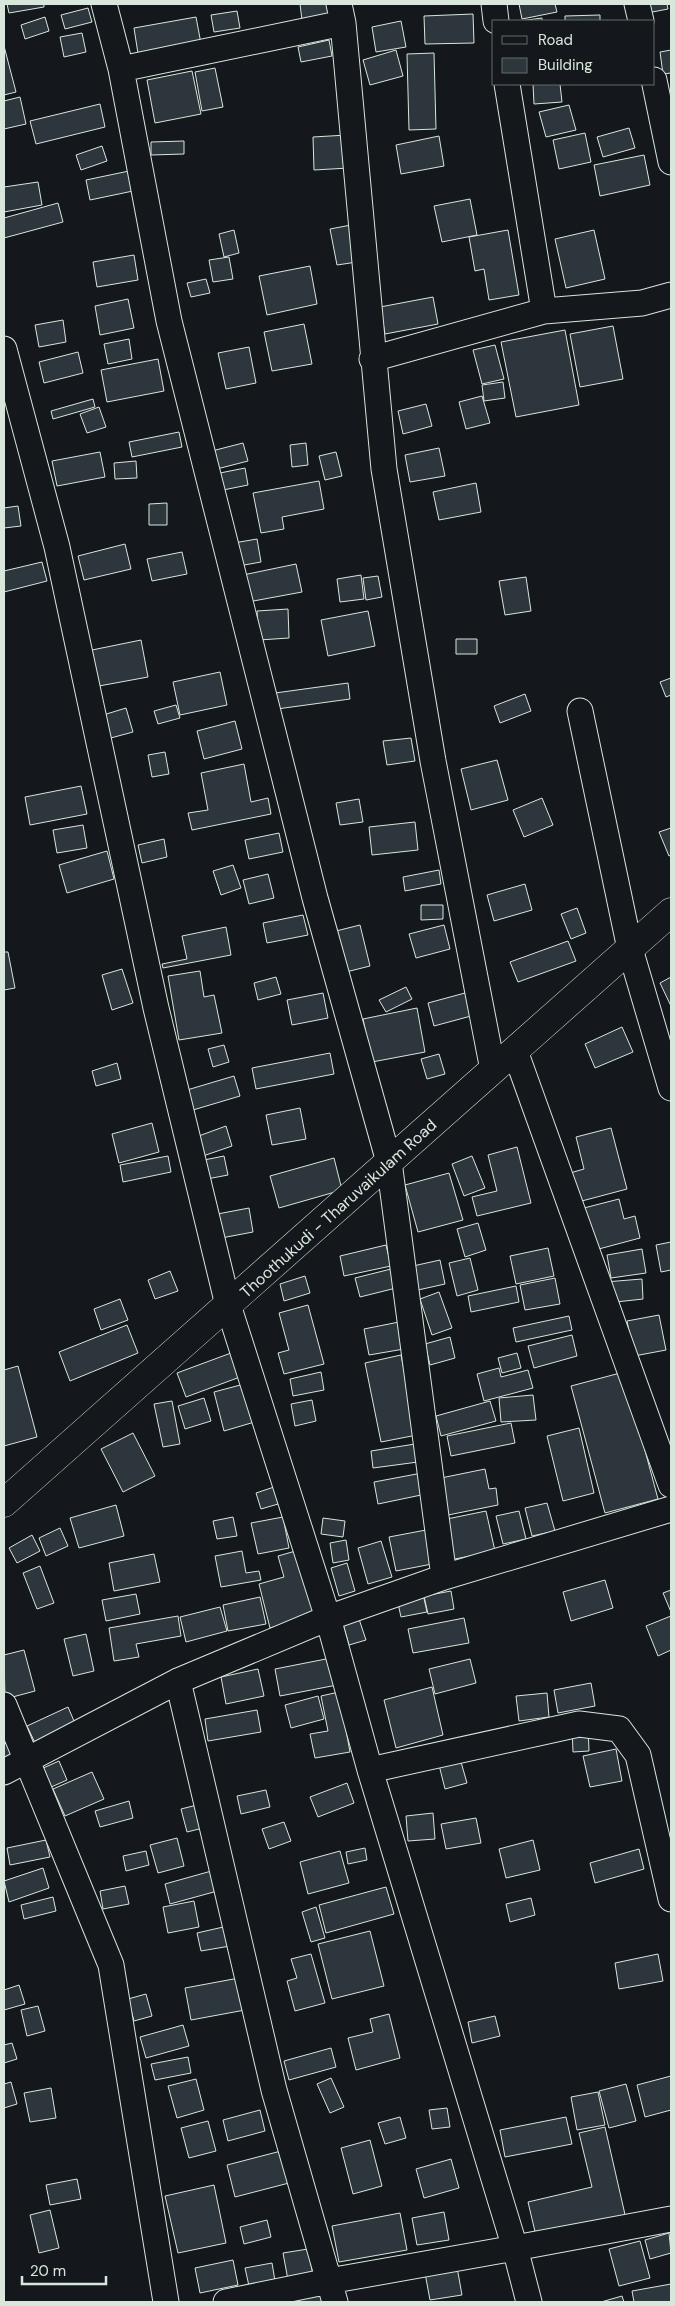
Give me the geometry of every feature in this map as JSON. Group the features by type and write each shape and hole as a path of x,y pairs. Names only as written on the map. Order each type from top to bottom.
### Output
{"main road":[{"name":"Thoothukudi - Tharuvaikulam Road","path":"4,1504 671,912"}],"street":[{"path":"104,4 120,69 169,321 315,898 389,1162 444,1577"},
{"path":"494,4 496,20"},
{"path":"638,4 641,20"},
{"path":"120,69 341,13 372,359 387,489 433,761 493,1070"},
{"path":"507,85 544,311"},
{"path":"655,85 671,162"},
{"path":"372,359 544,311 642,303 671,295"},
{"path":"4,349 57,547 156,1008 228,1305 328,1618 370,1770 530,2302"},
{"path":"580,711 630,949 671,1088"},
{"path":"515,1051 671,1485"},
{"path":"4,1772 178,1681 328,1618 444,1577 671,1510"},
{"path":"178,1681 274,2090 332,2292"},
{"path":"4,1705 111,1965 166,2302"},
{"path":"370,1770 579,1724 619,1729 638,1755 671,1899"},
{"path":"226,2302 332,2292 515,2248 671,2219"}],"building":[{"path":"7,4 44,4 44,7 9,13"},
{"path":"300,4 332,4 333,17 302,20"},
{"path":"519,4 555,4 557,12 522,19"},
{"path":"640,4 667,4 668,9 642,14"},
{"path":"88,8 92,22 65,29 61,15"},
{"path":"237,11 240,28 214,32 211,15"},
{"path":"473,14 474,43 425,44 424,16"},
{"path":"600,15 600,20 565,20 565,16"},
{"path":"45,17 49,31 25,39 21,25"},
{"path":"196,17 202,49 139,60 134,28"},
{"path":"401,21 406,47 376,52 372,27"},
{"path":"82,33 86,52 64,57 60,37"},
{"path":"329,40 332,56 301,62 298,47"},
{"path":"4,46 16,92 4,95"},
{"path":"396,50 403,76 370,85 363,60"},
{"path":"671,50 671,73 663,74 660,52"},
{"path":"434,53 436,129 409,130 407,54"},
{"path":"215,68 223,107 202,111 195,72"},
{"path":"192,71 201,114 155,123 147,80"},
{"path":"533,85 560,85 562,102 534,104"},
{"path":"20,97 26,124 4,129 4,101"},
{"path":"100,104 105,127 36,144 30,121"},
{"path":"569,105 576,130 546,137 539,112"},
{"path":"629,128 635,148 603,157 597,137"},
{"path":"585,133 591,162 559,169 553,140"},
{"path":"347,135 349,168 314,170 313,137"},
{"path":"439,136 444,166 401,174 396,145"},
{"path":"184,141 184,154 151,155 151,142"},
{"path":"102,146 107,161 81,170 76,155"},
{"path":"644,155 650,185 600,196 594,165"},
{"path":"129,171 133,191 90,200 86,180"},
{"path":"38,182 42,205 4,212 4,187"},
{"path":"470,199 477,235 442,242 434,206"},
{"path":"58,203 63,222 4,238 4,218"},
{"path":"351,225 357,262 337,265 330,229"},
{"path":"234,230 239,253 224,257 219,234"},
{"path":"508,230 519,295 489,300 484,269 475,271 469,237"},
{"path":"594,230 605,279 566,288 555,239"},
{"path":"134,255 138,280 97,287 93,262"},
{"path":"229,257 233,279 213,282 209,260"},
{"path":"310,266 317,304 267,315 259,276"},
{"path":"206,279 210,293 191,297 187,283"},
{"path":"433,297 438,324 385,334 380,307"},
{"path":"128,299 134,328 100,335 95,306"},
{"path":"63,320 66,342 39,347 35,325"},
{"path":"304,324 312,364 272,371 264,332"},
{"path":"613,326 623,379 580,387 570,334"},
{"path":"565,330 579,405 516,417 501,342"},
{"path":"129,339 132,359 108,364 104,344"},
{"path":"495,345 504,379 482,384 473,350"},
{"path":"249,347 256,383 226,389 218,353"},
{"path":"78,352 83,373 44,383 39,362"},
{"path":"158,359 164,391 107,402 101,370"},
{"path":"503,382 505,398 484,401 482,385"},
{"path":"482,396 490,423 466,429 459,402"},
{"path":"93,399 95,407 53,419 51,411"},
{"path":"426,404 432,426 403,434 398,411"},
{"path":"99,407 106,427 87,433 80,414"},
{"path":"179,432 182,447 132,457 129,442"},
{"path":"243,443 248,461 209,471 204,453"},
{"path":"306,443 308,465 292,467 290,445"},
{"path":"439,448 445,476 410,482 405,455"},
{"path":"100,452 105,477 57,486 52,461"},
{"path":"336,452 342,476 325,480 319,456"},
{"path":"136,461 137,478 115,479 114,463"},
{"path":"245,468 248,485 213,492 210,475"},
{"path":"319,481 324,509 282,517 284,529 261,533 253,493"},
{"path":"476,483 481,512 439,520 433,492"},
{"path":"167,503 167,525 149,525 149,504"},
{"path":"18,506 21,526 4,528 4,508"},
{"path":"257,539 261,562 233,567 228,544"},
{"path":"125,544 131,569 84,580 78,556"},
{"path":"182,552 187,574 152,581 147,559"},
{"path":"42,562 47,581 4,592 4,571"},
{"path":"296,564 302,592 248,602 243,575"},
{"path":"361,575 364,599 340,602 337,579"},
{"path":"378,576 382,597 366,600 363,578"},
{"path":"526,577 531,611 505,615 499,581"},
{"path":"288,609 289,638 259,640 257,611"},
{"path":"368,611 375,646 328,656 321,620"},
{"path":"456,639 477,639 477,654 456,654"},
{"path":"141,640 148,677 99,686 92,650"},
{"path":"220,672 227,705 180,715 173,682"},
{"path":"671,678 671,695 666,697 660,682"},
{"path":"348,683 350,699 277,709 275,693"},
{"path":"525,694 531,711 500,723 494,706"},
{"path":"176,705 180,718 158,724 154,711"},
{"path":"126,708 133,732 107,739 100,716"},
{"path":"235,721 242,749 204,759 197,731"},
{"path":"411,738 415,761 387,765 383,741"},
{"path":"165,752 169,774 152,777 148,755"},
{"path":"497,760 508,800 471,810 461,769"},
{"path":"244,764 251,802 268,798 271,814 192,830 188,813 208,810 201,773"},
{"path":"81,786 87,814 30,825 25,797"},
{"path":"542,798 553,825 524,837 513,810"},
{"path":"359,799 363,822 340,825 336,803"},
{"path":"415,822 418,850 372,855 369,827"},
{"path":"83,825 87,848 57,853 53,830"},
{"path":"671,828 671,855 669,856 659,832"},
{"path":"279,833 283,852 249,859 245,840"},
{"path":"164,839 167,857 142,863 138,845"},
{"path":"107,851 114,879 67,893 59,865"},
{"path":"233,865 241,888 221,895 213,871"},
{"path":"439,870 441,884 405,891 403,877"},
{"path":"268,874 274,898 249,904 243,880"},
{"path":"525,884 532,910 494,921 487,895"},
{"path":"421,905 443,905 443,919 421,920"},
{"path":"577,908 586,933 571,939 561,914"},
{"path":"303,915 308,935 267,943 263,923"},
{"path":"360,925 370,966 338,974 328,933"},
{"path":"444,925 450,949 416,958 409,934"},
{"path":"226,927 231,955 163,968 162,964 187,959 182,936"},
{"path":"568,941 576,961 518,982 510,962"},
{"path":"4,952 8,952 15,988 4,990"},
{"path":"122,969 133,1003 112,1010 102,975"},
{"path":"200,971 204,997 214,995 222,1033 179,1040 168,976"},
{"path":"276,977 281,994 258,1000 254,983"},
{"path":"671,977 671,1006 660,983"},
{"path":"406,987 412,999 386,1012 379,1000"},
{"path":"323,993 328,1018 292,1025 287,1000"},
{"path":"465,993 471,1016 434,1026 428,1003"},
{"path":"417,1008 425,1052 372,1062 363,1019"},
{"path":"622,1027 633,1052 595,1068 585,1044"},
{"path":"224,1045 229,1062 213,1067 208,1049"},
{"path":"330,1053 334,1074 256,1089 252,1068"},
{"path":"439,1054 445,1074 427,1079 421,1059"},
{"path":"117,1063 121,1079 96,1086 92,1071"},
{"path":"234,1076 240,1096 193,1110 187,1090"},
{"path":"300,1108 306,1139 272,1145 266,1115"},
{"path":"152,1123 159,1152 119,1163 112,1134"},
{"path":"226,1126 232,1146 203,1156 196,1137"},
{"path":"611,1128 627,1189 578,1202 570,1173 584,1169 576,1137"},
{"path":"517,1147 531,1203 477,1216 472,1197 497,1191 488,1155"},
{"path":"168,1156 171,1172 123,1182 120,1165"},
{"path":"224,1156 228,1175 207,1179 204,1160"},
{"path":"472,1156 485,1188 464,1196 452,1164"},
{"path":"334,1158 342,1190 279,1208 270,1176"},
{"path":"449,1173 463,1220 418,1232 405,1185"},
{"path":"619,1199 624,1219 635,1216 640,1238 595,1250 584,1208"},
{"path":"249,1208 253,1232 216,1239 212,1215"},
{"path":"478,1223 486,1250 465,1257 457,1229"},
{"path":"671,1242 671,1270 661,1272 656,1245"},
{"path":"386,1245 391,1266 344,1276 340,1256"},
{"path":"548,1248 554,1276 516,1284 510,1256"},
{"path":"642,1249 646,1273 611,1278 607,1255"},
{"path":"470,1258 478,1290 457,1296 449,1263"},
{"path":"440,1260 445,1284 418,1290 413,1266"},
{"path":"391,1269 396,1288 360,1297 355,1278"},
{"path":"170,1271 178,1291 155,1299 148,1280"},
{"path":"305,1276 310,1293 284,1301 280,1284"},
{"path":"555,1278 560,1304 525,1310 520,1285"},
{"path":"642,1279 643,1299 607,1303 605,1282"},
{"path":"516,1286 519,1302 471,1312 468,1296"},
{"path":"439,1292 452,1328 432,1335 420,1299"},
{"path":"120,1299 128,1320 101,1330 94,1309"},
{"path":"308,1305 324,1364 284,1374 278,1353 289,1350 279,1313"},
{"path":"659,1315 666,1350 634,1356 627,1321"},
{"path":"569,1316 572,1330 516,1342 513,1328"},
{"path":"399,1322 404,1349 369,1355 364,1329"},
{"path":"127,1325 138,1353 70,1381 59,1352"},
{"path":"572,1335 577,1356 534,1368 528,1346"},
{"path":"450,1337 455,1358 430,1365 425,1344"},
{"path":"231,1353 240,1377 186,1397 177,1373"},
{"path":"517,1353 521,1368 502,1373 498,1358"},
{"path":"401,1355 417,1435 381,1442 365,1363"},
{"path":"18,1366 37,1437 4,1446 4,1370"},
{"path":"499,1368 501,1377 528,1370 533,1388 484,1401 477,1374"},
{"path":"321,1372 324,1390 293,1396 290,1379"},
{"path":"624,1372 658,1499 605,1513 571,1386"},
{"path":"248,1383 258,1421 224,1431 214,1392"},
{"path":"533,1395 536,1420 501,1422 499,1398"},
{"path":"204,1398 211,1421 185,1429 178,1406"},
{"path":"312,1400 316,1421 295,1426 291,1404"},
{"path":"172,1401 180,1444 163,1447 154,1404"},
{"path":"490,1401 496,1421 441,1436 436,1416"},
{"path":"511,1423 515,1443 451,1456 447,1436"},
{"path":"579,1428 594,1493 563,1501 547,1436"},
{"path":"133,1433 155,1476 123,1492 101,1449"},
{"path":"415,1444 418,1462 373,1468 371,1451"},
{"path":"485,1469 489,1489 496,1488 498,1505 448,1515 441,1478"},
{"path":"422,1473 426,1494 378,1504 374,1482"},
{"path":"280,1485 285,1502 261,1509 256,1493"},
{"path":"547,1503 555,1531 532,1536 525,1508"},
{"path":"116,1505 124,1536 79,1548 70,1518"},
{"path":"486,1511 495,1551 450,1560 442,1520"},
{"path":"519,1511 526,1539 503,1544 496,1516"},
{"path":"233,1517 237,1536 217,1539 213,1521"},
{"path":"283,1517 289,1548 258,1554 251,1523"},
{"path":"323,1518 345,1521 343,1537 321,1534"},
{"path":"60,1528 68,1546 46,1556 39,1538"},
{"path":"426,1530 432,1564 396,1571 389,1537"},
{"path":"32,1535 40,1551 17,1563 9,1548"},
{"path":"346,1540 349,1560 333,1563 330,1543"},
{"path":"381,1541 392,1577 368,1584 358,1548"},
{"path":"299,1550 317,1615 270,1628 259,1584 284,1577 278,1556"},
{"path":"242,1551 246,1573 259,1571 261,1580 221,1587 215,1556"},
{"path":"154,1554 160,1582 114,1591 109,1563"},
{"path":"347,1563 355,1591 339,1596 331,1568"},
{"path":"40,1566 54,1603 37,1609 23,1573"},
{"path":"605,1580 613,1608 571,1621 563,1592"},
{"path":"671,1590 671,1612 663,1593"},
{"path":"451,1591 454,1609 428,1614 424,1596"},
{"path":"136,1594 140,1614 106,1621 102,1600"},
{"path":"423,1594 427,1612 401,1617 397,1599"},
{"path":"260,1597 266,1624 228,1631 223,1605"},
{"path":"220,1607 227,1631 186,1642 180,1617"},
{"path":"357,1613 366,1640 349,1645 341,1617"},
{"path":"178,1616 181,1636 136,1644 139,1657 114,1661 109,1628"},
{"path":"671,1616 671,1650 658,1656 646,1626"},
{"path":"464,1618 469,1643 413,1653 408,1629"},
{"path":"86,1634 94,1671 73,1676 64,1639"},
{"path":"24,1650 35,1691 5,1699 4,1655"},
{"path":"331,1658 337,1685 280,1696 275,1669"},
{"path":"470,1659 476,1683 435,1694 429,1669"},
{"path":"258,1669 264,1696 226,1704 221,1677"},
{"path":"591,1683 595,1706 558,1713 554,1690"},
{"path":"432,1687 443,1735 396,1748 384,1700"},
{"path":"339,1692 350,1752 315,1758 310,1734 328,1731 321,1696"},
{"path":"547,1693 549,1717 519,1721 516,1696"},
{"path":"318,1696 324,1719 291,1728 285,1705"},
{"path":"68,1707 77,1728 37,1747 27,1726"},
{"path":"257,1710 261,1732 208,1741 205,1719"},
{"path":"588,1726 589,1751 573,1752 572,1727"},
{"path":"12,1740 19,1759 4,1765 4,1744"},
{"path":"616,1749 622,1781 590,1787 583,1756"},
{"path":"459,1755 467,1783 445,1789 438,1761"},
{"path":"59,1761 67,1780 49,1788 41,1769"},
{"path":"92,1772 104,1799 65,1816 53,1789"},
{"path":"347,1783 354,1803 318,1817 310,1797"},
{"path":"266,1790 270,1807 241,1814 237,1796"},
{"path":"129,1801 133,1818 100,1827 95,1811"},
{"path":"205,1803 211,1826 187,1832 181,1809"},
{"path":"433,1813 435,1839 408,1841 406,1816"},
{"path":"476,1818 481,1843 446,1849 441,1824"},
{"path":"284,1822 291,1841 269,1849 262,1829"},
{"path":"177,1838 184,1866 158,1873 150,1845"},
{"path":"46,1840 50,1857 10,1865 7,1848"},
{"path":"533,1840 540,1870 506,1878 499,1849"},
{"path":"365,1848 367,1860 348,1864 346,1852"},
{"path":"639,1849 644,1869 595,1883 590,1863"},
{"path":"146,1851 149,1865 126,1871 123,1856"},
{"path":"340,1851 349,1883 308,1894 300,1862"},
{"path":"43,1868 49,1888 9,1902 4,1881"},
{"path":"215,1870 221,1890 170,1904 165,1884"},
{"path":"125,1886 129,1904 103,1909 100,1891"},
{"path":"386,1887 394,1914 326,1933 319,1905"},
{"path":"53,1897 56,1911 24,1919 21,1905"},
{"path":"531,1898 535,1915 510,1922 506,1904"},
{"path":"194,1901 199,1927 168,1933 163,1907"},
{"path":"316,1907 325,1938 311,1942 302,1912"},
{"path":"232,1925 236,1945 201,1951 197,1933"},
{"path":"370,1931 384,1986 332,1999 318,1944"},
{"path":"311,1954 325,2003 295,2011 287,1981 297,1978 291,1959"},
{"path":"658,1954 663,1981 619,1989 615,1963"},
{"path":"239,1978 245,2010 191,2020 185,1988"},
{"path":"19,1985 25,2004 4,2010 4,1990"},
{"path":"146,1994 152,2016 134,2021 128,1999"},
{"path":"38,2006 45,2031 27,2036 21,2010"},
{"path":"389,2014 400,2058 356,2070 348,2038 373,2032 370,2019"},
{"path":"495,2016 500,2036 472,2043 468,2022"},
{"path":"183,2025 189,2046 146,2058 140,2037"},
{"path":"12,2043 17,2059 4,2063 4,2045"},
{"path":"331,2048 336,2067 289,2080 284,2061"},
{"path":"188,2057 191,2073 155,2080 151,2064"},
{"path":"671,2076 671,2110 645,2117 637,2085"},
{"path":"331,2078 344,2107 330,2113 317,2084"},
{"path":"196,2079 204,2110 177,2118 168,2086"},
{"path":"11,2082 17,2104 4,2108 4,2084"},
{"path":"626,2084 636,2121 609,2128 599,2091"},
{"path":"51,2088 56,2118 30,2122 24,2093"},
{"path":"598,2092 605,2125 577,2130 571,2097"},
{"path":"447,2108 450,2127 432,2129 429,2110"},
{"path":"260,2110 265,2131 228,2141 223,2120"},
{"path":"400,2117 406,2138 385,2144 378,2123"},
{"path":"566,2117 572,2144 505,2157 500,2130"},
{"path":"208,2121 216,2151 189,2158 181,2128"},
{"path":"605,2127 626,2219 537,2240 528,2202 592,2187 579,2133"},
{"path":"370,2140 382,2186 353,2194 341,2148"},
{"path":"281,2151 289,2183 235,2197 227,2165"},
{"path":"451,2159 459,2188 424,2198 416,2169"},
{"path":"77,2179 81,2199 50,2205 46,2185"},
{"path":"214,2185 226,2243 178,2253 165,2196"},
{"path":"50,2210 59,2248 39,2253 30,2215"},
{"path":"444,2212 449,2240 417,2245 412,2218"},
{"path":"400,2213 407,2250 339,2262 332,2226"},
{"path":"267,2220 271,2237 244,2244 240,2227"},
{"path":"669,2233 671,2253 650,2259 645,2240"},
{"path":"640,2241 650,2278 619,2286 609,2249"},
{"path":"308,2249 313,2275 288,2280 283,2253"},
{"path":"233,2260 238,2285 200,2293 195,2268"},
{"path":"272,2263 275,2281 249,2286 245,2268"},
{"path":"457,2267 462,2295 430,2300 425,2273"},
{"path":"671,2284 671,2302 634,2302 632,2291"},
{"path":"321,2292 323,2302 297,2302 296,2297"},
{"path":"622,2296 624,2302 601,2302"}]}
